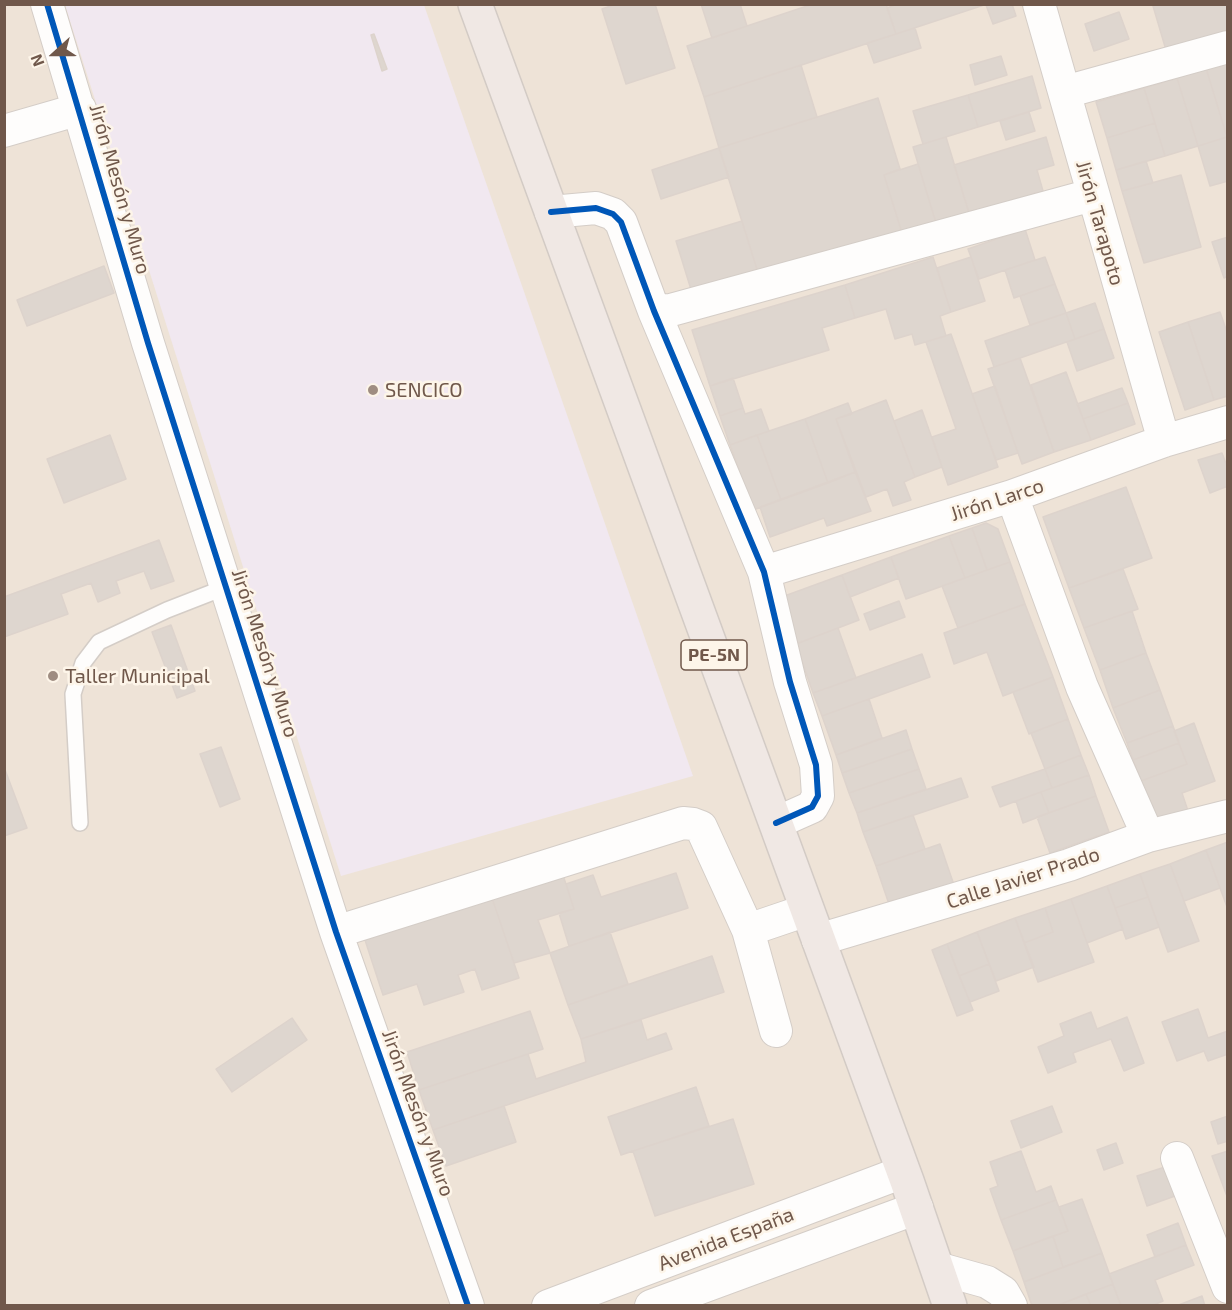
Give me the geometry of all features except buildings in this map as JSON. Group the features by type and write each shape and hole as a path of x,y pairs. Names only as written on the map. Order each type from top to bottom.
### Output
{"highway":[{"name":"PE-5N","path":"475,4 917,1208 950,1305"}],"street":[{"name":"Jirón Mesón y Muro","path":"47,4 148,343 336,932 468,1305"},
{"name":"Jirón Tarapoto","path":"1039,4 1164,441"},
{"path":"1065,92 1227,47"},
{"path":"4,131 80,109"},
{"path":"654,311 671,310 1092,195"},
{"path":"551,212 596,208 613,214 621,222 654,311 764,572 790,682 816,765 818,796 812,807 776,823"},
{"name":"Jirón Larco","path":"764,572 1012,496 1164,441 1227,422"},
{"path":"1012,496 1082,687 1148,836"},
{"name":"Calle Javier Prado","path":"818,940 1069,865 1148,836 1227,816"},
{"path":"336,932 683,823 700,827 748,930 777,1031"},
{"path":"748,930 807,910"},
{"path":"1177,1158 1227,1287"},
{"name":"Avenida España","path":"548,1305 903,1172"},
{"name":"Avenida España","path":"651,1305 917,1208"},
{"path":"937,1268 987,1282 1003,1292 1011,1305"}],"lane":[{"path":"80,823 73,694 83,663 99,642 166,610 226,587"}],"shaded area":[{"path":"5,5 1227,5 1227,1305 5,1305"},
{"name":"SENCICO","path":"65,5 424,5 693,776 341,876"}],"cycle path":[{"path":"47,4 148,343 336,932 468,1306"},
{"path":"551,212 596,208 613,214 621,222 654,311 764,572 790,682 816,765 818,796 812,807 776,823"}],"place":[{"name":"SENCICO","path":"373,390"},
{"name":"Taller Municipal","path":"53,676"}]}
